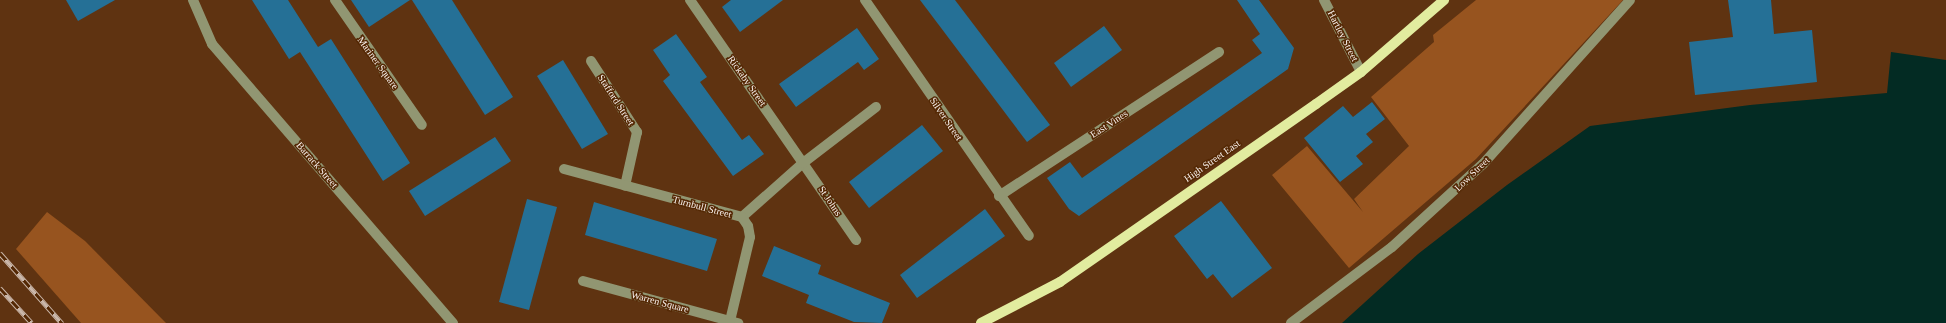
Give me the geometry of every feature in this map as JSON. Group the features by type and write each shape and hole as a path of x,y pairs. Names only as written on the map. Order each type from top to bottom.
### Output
{"main road":[{"name":"High Street East","path":"981,323 1060,282 1361,72 1444,0"}],"street":[{"name":"Barrack Street","path":"193,0 212,44 452,323"},
{"name":"Mariner Square","path":"335,0 422,125"},
{"name":"Rickaby Street","path":"690,0 804,163"},
{"name":"Silver Street","path":"865,0 999,196 1029,236"},
{"name":"Hartley Street","path":"1324,0 1361,72"},
{"name":"Low Street","path":"1292,323 1392,247 1483,164 1630,0"},
{"name":"East Vines","path":"999,196 1219,52"},
{"name":"Stafford Street","path":"591,61 637,132 625,186"},
{"name":"Turnbull Street","path":"564,170 742,218 804,163 876,107"},
{"name":"St Johns","path":"804,163 856,240"},
{"path":"734,322 750,238 748,226 742,218"},
{"name":"Warren Square","path":"582,281 734,322"}],"shaded area":[{"path":"1476,0 1623,0 1476,159 1349,268 1272,175 1307,146 1363,212 1354,199 1409,146 1371,97 1434,42 1433,35"},
{"path":"47,212 85,241 166,323 81,323 16,249"}],"water":[{"path":"1891,52 1946,60 1946,323 1342,323 1418,254 1507,185 1590,126 1750,105 1887,93"}],"building":[{"path":"66,0 115,0 78,21"},
{"path":"252,0 288,0 318,47 331,39 410,163 383,181 300,52 289,59"},
{"path":"351,0 410,0 369,27"},
{"path":"412,0 452,0 513,97 485,115"},
{"path":"731,0 783,0 740,32 722,7"},
{"path":"920,0 955,0 1050,125 1027,142"},
{"path":"1237,0 1259,0 1294,48 1288,69 1079,216 1069,209 1047,178 1070,162 1082,178 1262,53 1252,40 1260,34"},
{"path":"1728,0 1771,0 1774,34 1812,30 1817,82 1695,95 1689,42 1733,37"},
{"path":"1104,26 1122,50 1071,87 1054,63"},
{"path":"857,28 879,59 864,70 858,62 796,107 779,84"},
{"path":"676,34 707,77 700,82 742,140 749,135 764,154 733,176 663,81 670,75 653,50"},
{"path":"563,60 608,134 582,149 537,76"},
{"path":"1372,102 1385,119 1366,134 1373,142 1356,156 1363,164 1340,182 1304,138 1343,106 1353,117"},
{"path":"922,125 943,151 869,208 849,182"},
{"path":"495,137 511,161 425,216 409,191"},
{"path":"527,199 557,207 529,310 499,302"},
{"path":"1221,201 1272,268 1232,298 1213,274 1207,279 1174,236"},
{"path":"594,202 717,239 707,271 585,235"},
{"path":"985,209 1005,236 917,298 900,275"},
{"path":"774,246 821,265 818,274 890,303 882,323 854,322 806,303 809,295 762,276"}],"railway":[{"path":"0,253 62,323"},
{"path":"0,288 32,323"}]}
